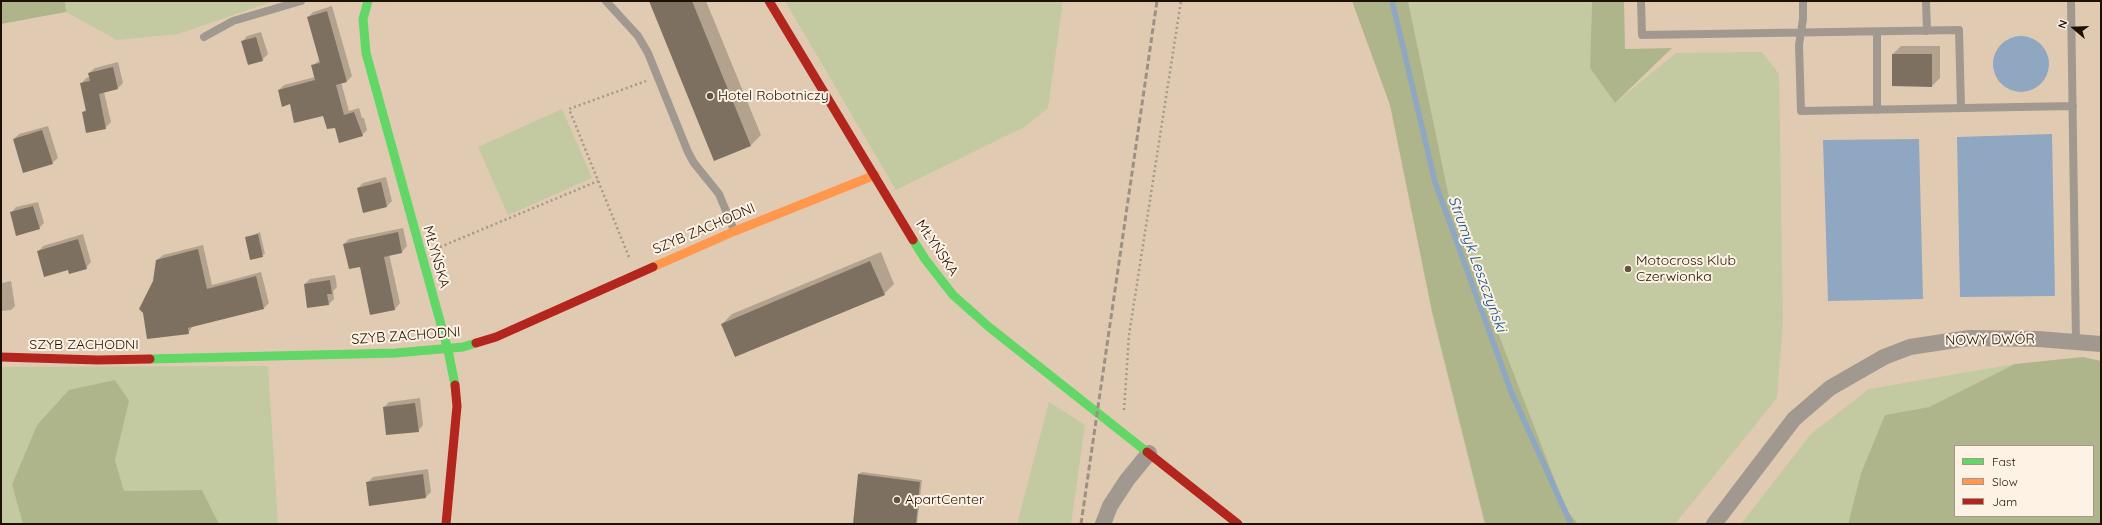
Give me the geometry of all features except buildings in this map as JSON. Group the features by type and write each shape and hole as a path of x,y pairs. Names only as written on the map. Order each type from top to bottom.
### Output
{"street":[{"name":"MŁYŃSKA","path":"368,1 363,19 366,53 448,350 456,385 457,406 446,524"},
{"name":"MŁYŃSKA","path":"769,1 925,259 953,295 984,323 1149,453"},
{"name":"SZYB ZACHODNI","path":"1,357 39,360 92,360 396,353 448,350 472,345 496,337 735,231 875,175"},
{"name":"NOWY DWÓR","path":"1714,524 1794,419 1830,388 1884,357 1910,347 1969,338 2076,341 2101,344"},
{"path":"1103,524 1110,506 1127,480 1149,453 1238,524"}],"lane":[{"path":"204,37 233,21 301,1"},
{"path":"606,1 638,36 648,53 688,152 694,163 719,194 735,231"},
{"path":"1641,1 1642,35 1959,30 1961,108"},
{"path":"1803,1 1800,111 2073,106"},
{"path":"1926,1 1927,31"},
{"path":"2071,1 2076,341"},
{"path":"1876,32 1877,110"}],"path":[{"path":"1121,430 1129,336 1181,1"},
{"path":"636,274 569,109 658,77"},
{"path":"437,248 598,181"}],"green space":[{"path":"1,1 65,1 66,12 1,24"},
{"path":"65,1 274,1 178,34 117,40 66,12"},
{"path":"785,1 1063,1 1048,108 1026,126 896,190"},
{"path":"1352,1 1408,1 1453,216 1566,509 1578,524 1485,524 1432,312 1390,105"},
{"name":"Motocross Klub Czerwionka","path":"1408,1 1592,1 1590,68 1615,103 1676,53 1762,52 1779,74 1783,323 1777,398 1675,524 1578,524 1566,509 1453,216"},
{"path":"1592,1 1624,1 1625,49 1672,48 1615,103 1590,68"},
{"path":"562,109 592,178 508,215 478,147"},
{"path":"2083,357 2101,361 2101,524 1848,524 1861,473 1885,415 1929,407 2015,364"},
{"path":"2015,364 1929,407 1885,415 1861,473 1848,524 1741,524 1811,434 1869,389"},
{"path":"268,366 278,524 219,524 202,490 124,491 115,460 129,401 12,485 23,524 1,524 1,367"},
{"path":"115,380 129,401 115,460 124,491 202,490 219,524 23,524 12,485 37,425 69,390"},
{"path":"1049,402 1085,425 1071,524 1017,524"}],"water":[{"path":"2021,36 2032,38 2041,44 2047,53 2049,64 2047,75 2041,84 2032,90 2021,92 2010,90 2001,84 1995,75 1993,64 1995,53 2001,44 2010,38"},
{"path":"2052,134 2055,296 1960,297 1957,137"},
{"path":"1919,139 1923,299 1828,301 1823,140"}],"waterway":[{"name":"Strumyk Leszczyński","path":"1392,1 1435,182 1512,394 1571,524"}],"railway":[{"path":"1081,524 1157,1"}],"traffic: fast":[{"path":"368,1 363,19 366,53 448,350 455,385"},
{"path":"913,240 925,259 953,295 989,327 1147,452"},
{"path":"150,359 396,353 463,347 476,343"}],"traffic: slow":[{"path":"653,267 735,231 875,175"}],"traffic: jam":[{"path":"769,1 913,240"},
{"path":"476,343 496,337 653,267"},
{"path":"1,357 98,360 150,359"},
{"path":"446,524 457,406 455,385"},
{"path":"1147,452 1238,524"}],"place":[{"name":"Hotel Robotniczy","path":"710,96"},
{"name":"Motocross Klub Czerwionka","path":"1628,269"},
{"name":"ApartCenter","path":"897,500"}]}
